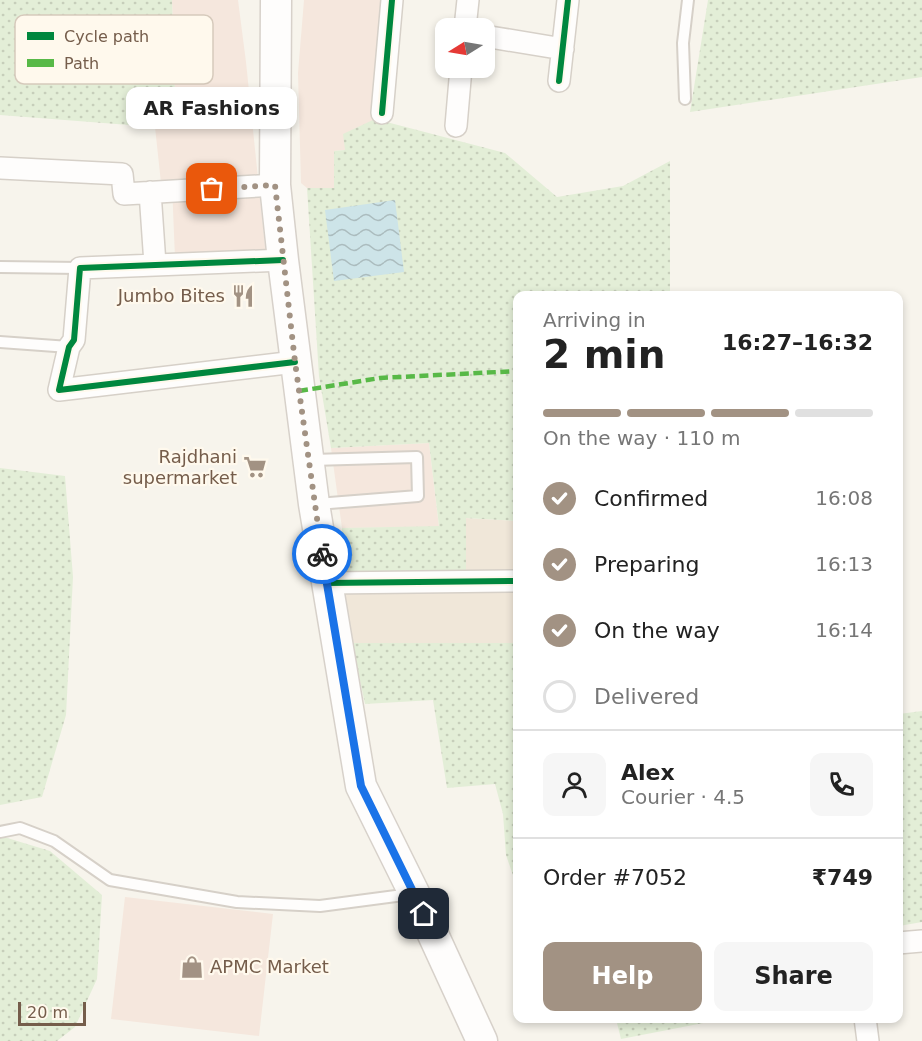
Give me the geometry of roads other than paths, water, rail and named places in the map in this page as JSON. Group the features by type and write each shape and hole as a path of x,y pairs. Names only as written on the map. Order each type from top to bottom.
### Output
{"main road":[{"path":"276,0 275,185 283,260 314,504 361,786 414,893 482,1041"}],"street":[{"path":"382,113 392,0"},
{"path":"466,18 468,0"},
{"path":"560,81 568,0"},
{"path":"495,38 563,49"},
{"path":"456,126 461,78"},
{"path":"0,168 122,174 124,194 275,185"},
{"path":"150,192 155,264"},
{"path":"283,260 80,268 74,340 69,347 59,390 295,362"},
{"path":"326,583 513,581"},
{"path":"903,943 922,941"},
{"path":"866,1023 868,1041"}],"lane":[{"path":"685,99 683,43 688,0"},
{"path":"0,267 80,268"},
{"path":"0,342 69,347"},
{"path":"308,460 417,458 418,496 314,504"},
{"path":"0,832 20,828 54,842 110,880 237,902 320,906 414,893"}],"water":[{"path":"395,200 404,272 334,281 325,210"}],"place":[{"name":"AR Fashions","path":"212,189"},
{"name":"Jumbo Bites","path":"243,296"},
{"name":"Rajdhani supermarket","path":"255,467"},
{"name":"APMC Market","path":"192,967"}]}
